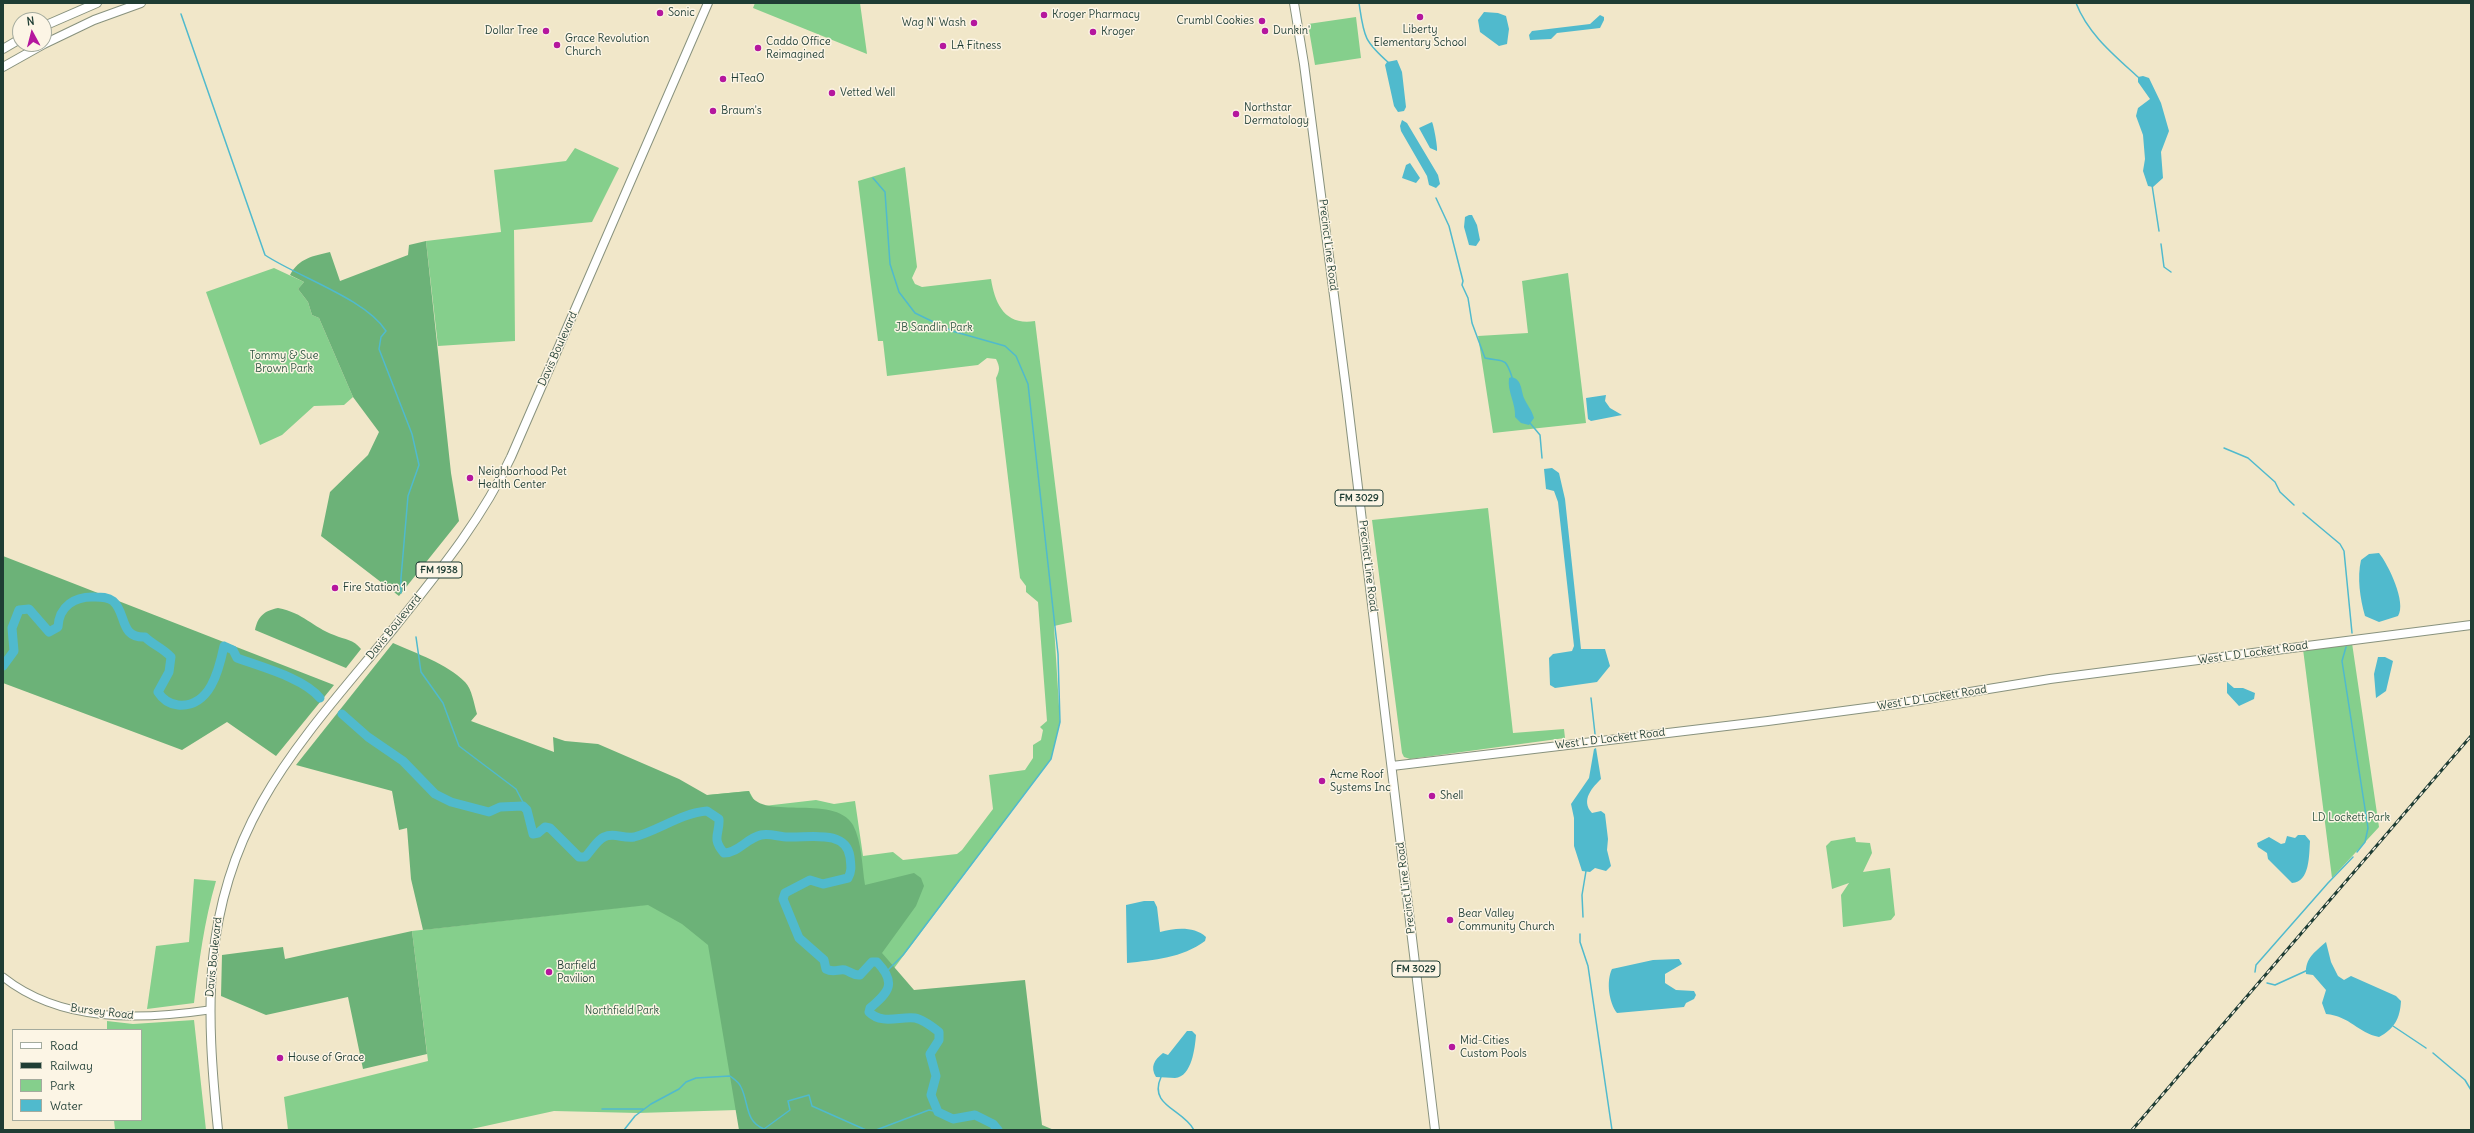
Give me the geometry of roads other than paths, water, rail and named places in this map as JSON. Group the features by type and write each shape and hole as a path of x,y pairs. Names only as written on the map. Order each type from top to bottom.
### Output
{"main road":[{"path":"52,23 97,3"},
{"path":"52,40 94,20 141,3"},
{"name":"Davis Boulevard","path":"218,1130 210,1048 209,1010 212,964 218,918 230,874 253,819 288,762 454,551 492,494 514,451 708,3"},
{"name":"Precinct Line Road","path":"1294,3 1312,123 1392,766 1435,1130"},
{"path":"3,49 12,44"},
{"path":"3,67 30,52"},
{"name":"West L D Lockett Road","path":"1392,766 1768,721 1896,704 2050,679 2471,625"}],"street":[{"name":"Bursey Road","path":"3,977 17,988 43,1001 96,1014 137,1017 209,1010"}],"water":[{"path":"1484,12 1498,13 1506,16 1509,29 1507,44 1499,46 1480,32 1478,20"},
{"path":"1600,15 1604,17 1604,20 1600,28 1557,33 1551,39 1530,40 1529,35 1532,31 1590,24"},
{"path":"1397,60 1402,72 1406,107 1404,111 1398,112 1394,106 1385,65 1387,62"},
{"path":"2143,76 2149,78 2161,103 2169,131 2161,152 2163,178 2153,187 2148,186 2143,171 2145,159 2143,135 2136,116 2138,108 2150,99 2138,82 2138,77"},
{"path":"1402,120 1407,123 1438,175 1440,184 1436,188 1429,185 1427,176 1401,131 1400,126"},
{"path":"1432,122 1436,137 1437,151 1430,148 1419,128"},
{"path":"1410,163 1420,178 1416,183 1402,178 1406,165"},
{"path":"1472,215 1477,225 1480,240 1476,246 1469,245 1464,227 1465,217"},
{"path":"1512,377 1518,380 1524,398 1533,415 1534,418 1529,425 1521,423 1515,417 1509,383 1509,378"},
{"path":"1606,395 1605,401 1610,408 1622,415 1591,421 1588,419 1586,398"},
{"path":"1552,468 1559,473 1565,499 1581,649 1605,649 1610,666 1597,682 1555,688 1550,685 1549,658 1553,654 1572,651 1574,646 1558,502 1554,491 1546,489 1544,469"},
{"path":"2379,553 2383,558 2395,584 2400,602 2400,610 2398,616 2379,622 2365,616 2360,595 2359,581 2361,560 2369,554"},
{"path":"2378,657 2385,657 2393,661 2386,691 2376,698 2374,674"},
{"path":"2227,682 2234,688 2243,688 2255,693 2254,699 2239,706 2227,693"},
{"path":"1596,748 1601,779 1591,790 1587,803 1592,813 1601,811 1605,814 1608,839 1607,850 1611,866 1606,871 1595,868 1590,872 1582,871 1574,846 1574,818 1571,804 1589,778 1594,749"},
{"path":"2298,835 2305,835 2310,841 2309,860 2302,878 2292,883 2268,859 2267,853 2258,847 2257,843 2269,837 2281,844 2285,843 2287,836 2295,838"},
{"path":"1144,901 1154,901 1157,907 1160,932 1178,929 1196,931 1206,937 1205,941 1196,947 1177,955 1127,963 1126,905"},
{"path":"2326,942 2331,962 2338,976 2344,980 2351,976 2396,996 2401,1001 2398,1018 2389,1031 2379,1037 2365,1032 2348,1021 2334,1015 2326,1014 2322,1003 2326,990 2313,975 2306,974 2306,968 2309,959"},
{"path":"1679,959 1682,964 1665,974 1665,983 1676,990 1694,991 1696,995 1694,999 1686,1003 1684,1007 1617,1013 1612,1004 1609,992 1609,980 1612,969 1653,960"},
{"path":"1187,1031 1192,1031 1196,1035 1192,1061 1185,1073 1175,1078 1156,1077 1153,1067 1157,1058 1163,1053 1168,1055"}],"waterway":[{"path":"1359,3 1366,37 1374,49 1389,63"},
{"path":"2076,3 2087,25 2102,43 2138,77"},
{"path":"181,14 265,255 348,299 376,319 386,331 381,337 379,349 412,434 419,465 408,496 401,593"},
{"path":"873,178 885,192 890,264 899,292 915,313 952,331 1005,346 1016,356 1028,384 1058,654 1060,722 1051,759 903,955 886,972"},
{"path":"2152,185 2159,231"},
{"path":"1436,198 1449,226 1463,281 1462,285 1468,298 1472,323 1485,358 1503,361 1508,366 1512,377"},
{"path":"2161,244 2164,267 2171,272"},
{"path":"1530,423 1540,435 1542,458"},
{"path":"2224,448 2248,458 2275,482 2280,492 2294,505"},
{"path":"2303,513 2340,544 2344,551 2352,633"},
{"path":"3,666 14,651 12,628 19,610 29,609 49,632 58,627 61,613 69,604 81,598 102,597 113,601 120,612 124,624 131,633 137,636 145,637 171,657 169,672 158,692 169,703 178,705 189,704 198,700 205,694 216,676 224,646 233,650 237,658 270,669 293,679 313,691 320,698"},
{"path":"416,637 421,672 443,703 459,746 516,789 526,808"},
{"path":"2346,647 2342,661 2368,828 2365,842 2357,852"},
{"path":"1591,698 1595,734"},
{"path":"342,714 368,737 403,761 435,794 451,802 489,812 500,807 523,806 527,810 533,834 538,833 545,827 550,828 579,857 585,857 604,837 611,835 634,837 652,831 688,815 707,811 719,819 717,840 724,853 734,851 751,839 761,835 788,837 816,836 842,842 847,848 850,857 851,871 848,878 823,884 810,880 785,893 783,899 799,938 824,960 826,969 829,970 845,970 860,975 872,962 877,962 883,969 889,982 886,992 870,1008 869,1012 874,1016 885,1019 915,1018 928,1024 939,1032 939,1040 930,1054 936,1076 931,1095 938,1112 953,1119 975,1115 993,1124 998,1130"},
{"path":"2255,972 2256,965 2328,883 2353,857"},
{"path":"1583,917 1582,895 1586,871"},
{"path":"1580,934 1580,942 1588,966 1612,1130"},
{"path":"2267,983 2275,985 2308,970"},
{"path":"2393,1026 2426,1048"},
{"path":"2433,1053 2465,1080 2471,1090"},
{"path":"624,1130 635,1116 651,1104 679,1089 686,1082 696,1078 730,1076 740,1085 744,1093 750,1117 758,1126 764,1129 790,1110 788,1101 809,1095 812,1106 866,1130"},
{"path":"1161,1077 1158,1087 1159,1095 1163,1101 1189,1123 1194,1130"},
{"path":"602,1109 643,1109"},
{"path":"876,1130 929,1110 938,1112"}],"railway":[{"path":"2132,1130 2471,736"}],"place":[{"name":"Sonic","path":"660,13"},
{"name":"Kroger Pharmacy","path":"1044,15"},
{"name":"Liberty Elementary School","path":"1420,17"},
{"name":"Crumbl Cookies","path":"1262,21"},
{"name":"Wag N' Wash","path":"974,23"},
{"name":"Dollar Tree","path":"546,31"},
{"name":"Dunkin'","path":"1265,31"},
{"name":"Kroger","path":"1093,32"},
{"name":"Grace Revolution Church","path":"557,45"},
{"name":"LA Fitness","path":"943,46"},
{"name":"Caddo Office Reimagined","path":"758,48"},
{"name":"HTeaO","path":"723,79"},
{"name":"Vetted Well","path":"832,93"},
{"name":"Braum's","path":"713,111"},
{"name":"Northstar Dermatology","path":"1236,114"},
{"name":"Neighborhood Pet Health Center","path":"470,478"},
{"name":"Fire Station 1","path":"335,588"},
{"name":"Acme Roof Systems Inc","path":"1322,781"},
{"name":"Shell","path":"1432,796"},
{"name":"Bear Valley Community Church","path":"1450,920"},
{"name":"Barfield Pavilion","path":"549,972"},
{"name":"Mid-Cities Custom Pools","path":"1452,1047"},
{"name":"House of Grace","path":"280,1058"}],"park label":[{"name":"JB Sandlin Park","path":"934,328"},
{"name":"Tommy & Sue Brown Park","path":"284,362"},
{"name":"LD Lockett Park","path":"2351,818"},
{"name":"Northfield Park","path":"622,1011"}]}
